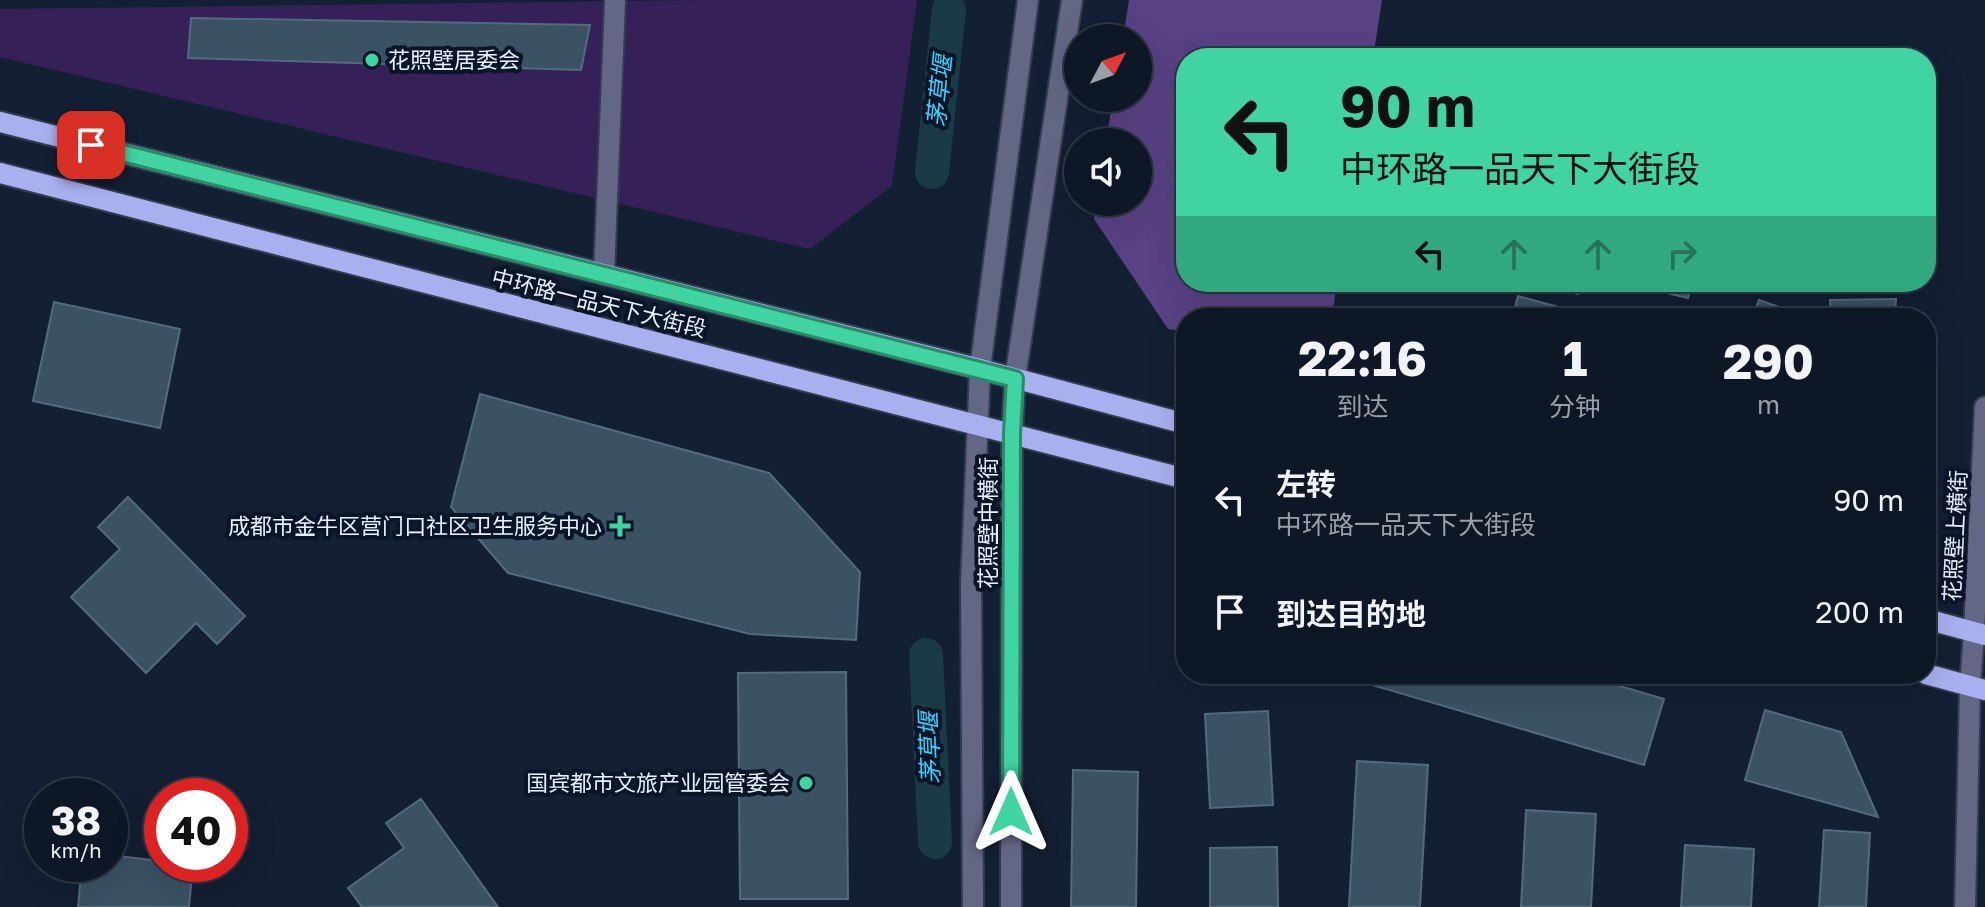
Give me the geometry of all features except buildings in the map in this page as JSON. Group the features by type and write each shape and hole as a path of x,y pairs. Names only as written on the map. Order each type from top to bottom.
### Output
{"main road":[{"name":"中环路一品天下大街段","path":"0,122 1176,421"},
{"name":"中环路一品天下大街段","path":"0,173 1176,476"},
{"path":"1936,622 1980,633"},
{"path":"1936,677 1977,688"}],"street":[{"name":"花照壁中横街","path":"973,907 971,584 980,369 1028,0"},
{"name":"花照壁中横街","path":"1011,907 1012,433 1015,379 1072,0"},
{"path":"604,274 615,1"},
{"name":"花照壁上横街","path":"1965,907 1980,633 1985,407"}],"shaded area":[{"path":"917,0 892,186 810,249 0,57 0,9"},
{"path":"1129,0 1382,0 1375,48 1176,48 1176,292 1336,292 1333,308 1176,308 1176,330 1168,329 1094,219 1095,216 1152,216 1152,128 1108,128 1111,112 1152,112 1152,24 1125,24"}],"waterway":[{"name":"茅草堰","path":"932,172 949,10"},
{"name":"茅草堰","path":"926,655 935,842"}],"place":[{"name":"花照壁居委会","path":"372,60"},
{"name":"成都市金牛区营门口社区卫生服务中心","path":"620,526"},
{"name":"国宾都市文旅产业园管委会","path":"806,783"}],"route":[{"path":"91,145 1015,379 1012,433 1011,812"}]}
